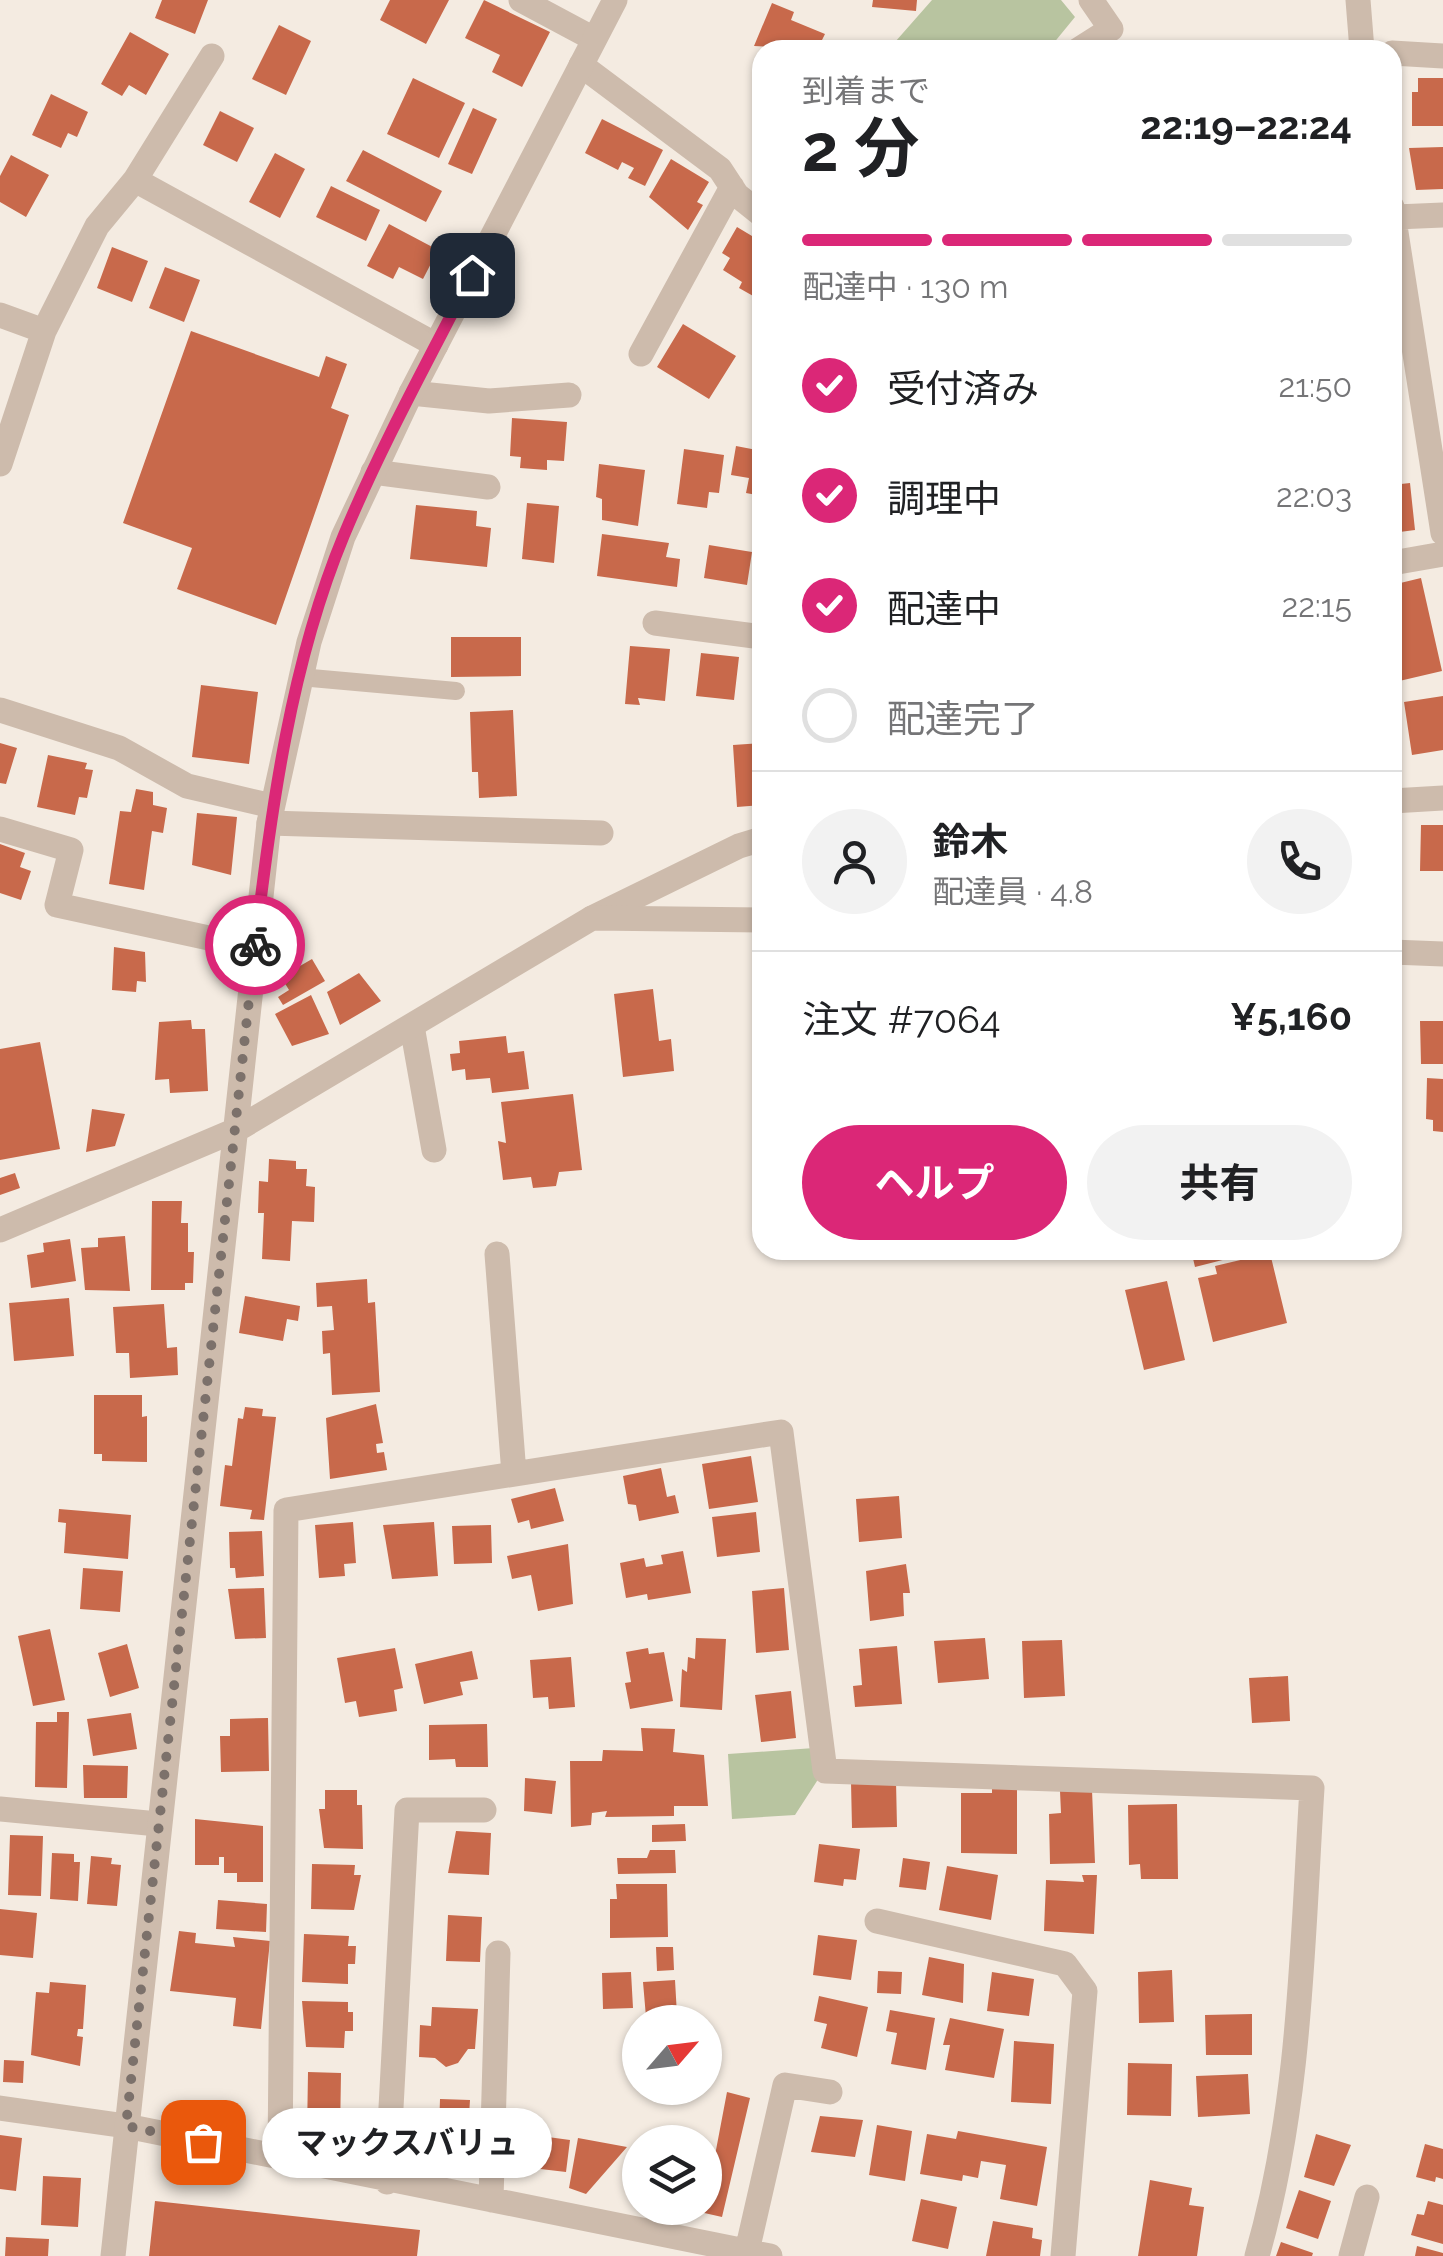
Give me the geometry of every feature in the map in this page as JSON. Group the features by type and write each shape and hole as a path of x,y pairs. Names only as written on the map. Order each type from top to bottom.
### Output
{"street":[{"path":"521,0 594,39"},
{"path":"113,2256 270,814 300,677 343,537 373,472 410,393 615,0"},
{"path":"1091,0 1110,29 1093,40"},
{"path":"1358,0 1361,40"},
{"path":"1402,54 1443,56"},
{"path":"0,464 44,331 97,226 135,180 212,56"},
{"path":"580,65 720,169 752,205"},
{"path":"135,180 436,346"},
{"path":"642,354 732,187"},
{"path":"1402,212 1443,214"},
{"path":"1402,262 1443,532"},
{"path":"0,315 44,331"},
{"path":"410,393 489,400 569,395"},
{"path":"373,472 488,487"},
{"path":"1402,561 1443,554"},
{"path":"654,624 752,636"},
{"path":"0,710 120,748 187,786 270,814 600,833"},
{"path":"1402,800 1443,798"},
{"path":"0,829 70,850 56,906 255,948"},
{"path":"0,1230 236,1130 592,918 752,842"},
{"path":"592,918 752,920"},
{"path":"1402,952 1443,954"},
{"path":"412,1026 434,1150"},
{"path":"497,1254 514,1474"},
{"path":"280,2158 286,1510 781,1432 825,1771 1312,1788 1292,2101 1279,2180 1257,2256"},
{"path":"0,1809 158,1824"},
{"path":"387,2182 407,1810 484,1810"},
{"path":"877,1920 1065,1964 1086,1991 1063,2256"},
{"path":"491,2200 498,1954"},
{"path":"0,2108 126,2126 745,2253 785,2085 830,2092"},
{"path":"1351,2256 1367,2197"},
{"path":"636,2256 640,2230"}],"lane":[{"path":"300,677 456,692"}],"green space":[{"path":"932,0 1061,0 1075,17 1056,40 897,40"},
{"path":"814,1748 817,1781 795,1815 732,1819 728,1754"}],"building":[{"path":"162,0 208,0 195,34 155,18"},
{"path":"390,0 449,0 426,44 380,20"},
{"path":"484,0 550,32 522,87 492,72 500,55 465,38"},
{"path":"873,0 917,0 916,11 872,7"},
{"path":"772,3 794,12 791,20 825,34 822,40 757,40"},
{"path":"279,25 311,41 286,95 252,79"},
{"path":"130,32 169,54 146,95 129,85 122,96 101,84"},
{"path":"413,78 465,103 439,158 387,134"},
{"path":"1418,78 1443,78 1443,126 1412,126 1412,92 1418,92"},
{"path":"51,94 88,112 77,137 68,133 61,148 32,135"},
{"path":"473,108 497,119 472,174 448,164"},
{"path":"220,111 254,128 237,162 203,145"},
{"path":"602,119 663,150 645,186 628,178 634,168 622,162 618,170 585,153"},
{"path":"1443,147 1443,189 1416,190 1409,148"},
{"path":"363,150 442,191 426,222 346,181"},
{"path":"275,153 305,169 280,218 249,202"},
{"path":"11,155 49,175 26,217 0,202 0,176"},
{"path":"671,159 709,182 697,202 703,205 688,230 649,197"},
{"path":"331,186 380,210 366,241 316,217"},
{"path":"389,224 438,250 423,279 399,267 393,279 367,266"},
{"path":"737,227 752,236 752,295 739,288 742,282 723,270 730,258 722,253"},
{"path":"112,247 148,261 132,302 97,288"},
{"path":"165,267 200,280 184,322 149,308"},
{"path":"683,324 736,356 709,399 657,367"},
{"path":"191,331 319,377 326,356 347,364 331,408 349,415 276,625 177,589 192,548 123,523"},
{"path":"512,418 567,422 564,461 547,460 547,470 520,468 521,457 510,456"},
{"path":"736,446 752,449 752,494 746,493 749,478 731,475"},
{"path":"684,449 724,455 719,493 709,492 707,508 677,504"},
{"path":"599,464 645,470 638,526 602,520 602,499 596,497"},
{"path":"1410,483 1415,530 1402,532 1402,484"},
{"path":"527,503 559,506 554,563 522,559"},
{"path":"416,505 477,511 476,526 491,528 487,567 410,559"},
{"path":"602,534 669,543 666,557 680,559 677,587 597,576"},
{"path":"709,545 752,552 747,585 704,578"},
{"path":"1421,578 1442,671 1402,680 1402,583"},
{"path":"451,637 521,637 521,676 451,677"},
{"path":"630,646 670,649 665,701 638,698 640,705 625,704"},
{"path":"701,653 739,657 734,700 696,696"},
{"path":"201,685 258,692 249,764 192,757"},
{"path":"1443,696 1443,750 1412,755 1404,702"},
{"path":"513,710 517,796 479,798 478,772 472,772 470,712"},
{"path":"0,743 17,748 6,784 0,783"},
{"path":"752,744 752,806 737,807 733,745"},
{"path":"48,755 87,763 85,769 93,770 87,798 79,797 75,815 37,807"},
{"path":"136,789 153,792 153,805 167,808 163,833 152,831 144,890 109,884 120,811 131,812"},
{"path":"197,813 237,817 231,875 192,865"},
{"path":"1421,825 1443,825 1443,871 1420,871"},
{"path":"0,844 25,853 20,867 31,871 21,900 0,893"},
{"path":"114,947 145,952 146,982 137,981 136,992 112,990"},
{"path":"312,959 325,981 283,1005 278,997 289,990 281,977"},
{"path":"359,973 381,1001 340,1025 327,992"},
{"path":"653,989 659,1041 671,1039 674,1071 623,1077 614,994"},
{"path":"311,995 329,1034 292,1046 275,1014"},
{"path":"191,1020 192,1029 205,1029 208,1091 170,1093 169,1079 155,1080 159,1022"},
{"path":"1420,1021 1443,1021 1443,1064 1421,1064"},
{"path":"506,1036 508,1053 524,1051 529,1089 492,1093 490,1078 466,1080 465,1069 452,1071 450,1054 460,1053 459,1041"},
{"path":"40,1042 60,1149 0,1160 0,1049"},
{"path":"1427,1078 1443,1079 1443,1132 1433,1131 1433,1120 1426,1119"},
{"path":"573,1094 582,1170 559,1172 556,1186 533,1188 531,1177 503,1180 498,1141 506,1143 501,1102"},
{"path":"92,1109 125,1114 115,1146 86,1152"},
{"path":"269,1159 296,1161 296,1169 307,1169 306,1186 315,1187 314,1222 292,1221 290,1261 262,1259 264,1213 258,1213 259,1181 268,1182"},
{"path":"15,1173 20,1188 0,1195 0,1178"},
{"path":"152,1201 182,1201 181,1223 188,1223 188,1252 194,1252 193,1283 185,1283 185,1290 151,1290"},
{"path":"125,1236 130,1291 85,1290 81,1248 98,1247 98,1238"},
{"path":"70,1239 76,1281 31,1288 27,1255 44,1252 43,1243"},
{"path":"1193,1260 1223,1260 1195,1267"},
{"path":"1240,1260 1272,1260 1287,1323 1213,1342 1198,1278 1217,1274 1215,1266"},
{"path":"367,1279 368,1303 375,1302 380,1392 332,1395 330,1353 323,1354 322,1331 334,1330 332,1306 317,1307 316,1283"},
{"path":"1167,1281 1185,1360 1144,1370 1125,1290"},
{"path":"245,1296 300,1306 298,1321 287,1319 283,1341 239,1333"},
{"path":"69,1298 74,1356 14,1361 9,1303"},
{"path":"164,1304 167,1348 177,1347 178,1375 130,1378 129,1353 116,1353 113,1307"},
{"path":"94,1395 142,1395 142,1417 147,1416 147,1462 102,1461 102,1454 94,1454"},
{"path":"376,1404 383,1443 376,1444 377,1453 384,1452 387,1470 330,1479 326,1418"},
{"path":"245,1407 263,1409 262,1416 276,1417 264,1520 250,1519 252,1510 220,1506 225,1465 232,1466 238,1418 243,1419"},
{"path":"751,1456 758,1502 709,1509 702,1464"},
{"path":"661,1468 667,1497 675,1495 679,1513 639,1521 636,1505 628,1504 623,1476"},
{"path":"555,1488 564,1521 531,1529 529,1520 518,1523 511,1499"},
{"path":"899,1496 902,1538 859,1542 856,1499"},
{"path":"59,1509 131,1515 128,1559 64,1553 66,1523 58,1522"},
{"path":"756,1512 760,1552 717,1557 712,1517"},
{"path":"353,1522 356,1563 344,1564 345,1576 319,1578 315,1525"},
{"path":"434,1522 438,1576 392,1579 383,1525"},
{"path":"491,1525 492,1563 454,1564 452,1526"},
{"path":"262,1531 264,1576 236,1578 235,1568 230,1568 229,1532"},
{"path":"568,1544 573,1604 538,1611 531,1575 512,1579 507,1556"},
{"path":"683,1551 691,1593 648,1600 647,1594 626,1598 620,1563 644,1558 646,1567 663,1564 661,1555"},
{"path":"906,1564 910,1593 903,1593 904,1616 870,1621 866,1571"},
{"path":"83,1568 123,1571 120,1612 80,1609"},
{"path":"264,1588 266,1638 235,1639 228,1589"},
{"path":"784,1588 789,1650 756,1653 752,1591"},
{"path":"50,1629 65,1700 33,1706 18,1636"},
{"path":"696,1638 726,1639 722,1710 680,1707 682,1669 687,1672 688,1657 695,1659"},
{"path":"985,1638 989,1679 938,1683 934,1641"},
{"path":"1062,1640 1065,1696 1024,1698 1022,1641"},
{"path":"127,1644 139,1688 110,1697 98,1653"},
{"path":"897,1646 902,1704 855,1707 853,1686 862,1685 859,1649"},
{"path":"395,1648 403,1688 394,1690 397,1711 359,1717 356,1701 345,1703 337,1658"},
{"path":"648,1648 649,1654 664,1652 673,1701 630,1709 625,1683 631,1682 626,1652"},
{"path":"472,1651 478,1679 460,1682 463,1695 424,1704 415,1664"},
{"path":"571,1657 575,1707 549,1709 548,1697 533,1698 530,1660"},
{"path":"1288,1676 1290,1721 1252,1723 1249,1678"},
{"path":"791,1691 796,1738 761,1742 755,1695"},
{"path":"57,1712 69,1712 67,1788 35,1787 36,1722 57,1722"},
{"path":"131,1713 137,1749 93,1756 87,1719"},
{"path":"268,1718 269,1771 221,1772 220,1736 230,1736 230,1719"},
{"path":"487,1724 488,1767 456,1767 455,1759 429,1760 429,1725"},
{"path":"641,1728 675,1729 673,1752 704,1755 708,1806 674,1806 674,1816 605,1817 607,1811 592,1813 591,1825 571,1827 570,1761 602,1761 603,1750 643,1751"},
{"path":"83,1765 128,1766 127,1798 84,1798"},
{"path":"525,1778 556,1781 552,1814 524,1811"},
{"path":"896,1781 897,1827 852,1828 851,1782"},
{"path":"992,1788 1017,1789 1017,1854 961,1853 961,1793 992,1793"},
{"path":"325,1790 357,1790 357,1805 362,1805 363,1849 324,1848 319,1809 325,1809"},
{"path":"1092,1790 1095,1863 1050,1864 1049,1814 1061,1813 1060,1791"},
{"path":"1177,1804 1178,1879 1141,1879 1140,1864 1129,1865 1128,1805"},
{"path":"195,1819 263,1826 263,1882 237,1882 237,1873 224,1873 224,1857 219,1857 219,1865 195,1865"},
{"path":"685,1824 686,1841 652,1842 652,1825"},
{"path":"456,1831 491,1833 489,1875 448,1873"},
{"path":"10,1835 43,1836 41,1896 8,1895"},
{"path":"819,1844 860,1849 856,1880 844,1879 843,1886 814,1882"},
{"path":"650,1850 675,1850 676,1873 618,1874 617,1858 647,1858"},
{"path":"52,1853 74,1854 74,1862 80,1862 78,1901 50,1899"},
{"path":"91,1856 112,1858 111,1864 121,1865 117,1906 87,1904"},
{"path":"903,1858 930,1862 926,1890 899,1887"},
{"path":"312,1864 355,1865 354,1875 361,1875 354,1910 311,1909"},
{"path":"947,1866 998,1875 991,1920 939,1910"},
{"path":"1082,1875 1097,1875 1094,1934 1044,1931 1046,1880 1084,1882"},
{"path":"616,1884 667,1884 668,1937 610,1938 610,1899 617,1899"},
{"path":"218,1900 267,1904 266,1932 216,1929"},
{"path":"0,1909 37,1913 33,1958 0,1955"},
{"path":"448,1915 482,1917 480,1962 446,1961"},
{"path":"179,1931 196,1933 195,1943 235,1947 233,1937 270,1941 261,2029 233,2026 236,1998 170,1991"},
{"path":"304,1934 349,1936 348,1946 356,1946 355,1964 348,1964 348,1984 302,1982"},
{"path":"818,1935 857,1940 851,1980 813,1975"},
{"path":"656,1947 673,1947 674,1970 657,1971"},
{"path":"929,1957 964,1964 963,2003 922,1995"},
{"path":"1172,1970 1174,2022 1139,2023 1138,1972"},
{"path":"878,1971 902,1972 901,1994 877,1993"},
{"path":"631,1972 633,2005 603,2009 602,1973"},
{"path":"992,1972 1034,1979 1029,2016 987,2011"},
{"path":"675,1980 676,2005 645,2005 643,1982"},
{"path":"50,1982 86,1985 83,2029 78,2029 77,2036 83,2037 80,2066 31,2055 36,1992 49,1993"},
{"path":"819,1996 868,2007 857,2057 821,2048 827,2024 814,2021"},
{"path":"302,2001 348,2002 348,2012 353,2012 353,2031 345,2031 344,2048 306,2047"},
{"path":"432,2007 478,2009 475,2049 468,2049 458,2063 446,2067 435,2058 419,2057 420,2025 431,2026"},
{"path":"890,2010 935,2018 926,2070 891,2064 897,2033 886,2031"},
{"path":"1252,2014 1252,2055 1206,2055 1205,2015"},
{"path":"950,2018 1004,2029 994,2078 945,2070 950,2045 943,2045"},
{"path":"1014,2041 1054,2044 1051,2104 1011,2102"},
{"path":"4,2060 24,2061 23,2083 3,2082"},
{"path":"1128,2063 1172,2064 1171,2116 1127,2115"},
{"path":"308,2072 341,2073 340,2135 307,2134"},
{"path":"1248,2074 1250,2114 1198,2117 1196,2076"},
{"path":"727,2092 750,2098 722,2217 722,2125"},
{"path":"440,2099 470,2100 468,2131 439,2130"},
{"path":"820,2116 863,2120 855,2157 811,2152"},
{"path":"877,2125 912,2131 905,2181 869,2175"},
{"path":"958,2131 1047,2147 1037,2206 1000,2199 1006,2165 981,2161 978,2178 963,2175 962,2181 920,2174 927,2134 956,2139"},
{"path":"511,2132 570,2140 566,2172 515,2166 516,2159 508,2158"},
{"path":"1316,2134 1351,2145 1334,2186 1304,2177"},
{"path":"0,2135 22,2138 16,2191 0,2189"},
{"path":"578,2138 622,2146 622,2153 586,2194 569,2188"},
{"path":"1425,2144 1443,2149 1443,2179 1436,2177 1435,2182 1416,2177"},
{"path":"43,2176 81,2178 78,2227 41,2225"},
{"path":"1150,2180 1192,2188 1189,2205 1204,2207 1197,2256 1138,2256"},
{"path":"1299,2190 1331,2201 1318,2239 1286,2228"},
{"path":"921,2199 957,2207 948,2249 912,2241"},
{"path":"155,2201 420,2230 417,2256 149,2256"},
{"path":"1428,2201 1443,2205 1443,2244 1411,2235 1417,2214 1424,2215"},
{"path":"993,2221 1033,2228 1032,2238 1042,2240 1040,2256 986,2256"},
{"path":"6,2237 49,2239 48,2256 5,2256"},
{"path":"1281,2242 1313,2253 1312,2256 1276,2256"},
{"path":"1417,2246 1443,2253 1443,2256 1415,2256"}],"way so far":[{"path":"203,2142 126,2126 255,945"}],"place":[{"name":"マックスバリュ","path":"203,2142"}],"route":[{"path":"255,945 272,806 309,642 343,537 410,393 472,275"}]}
